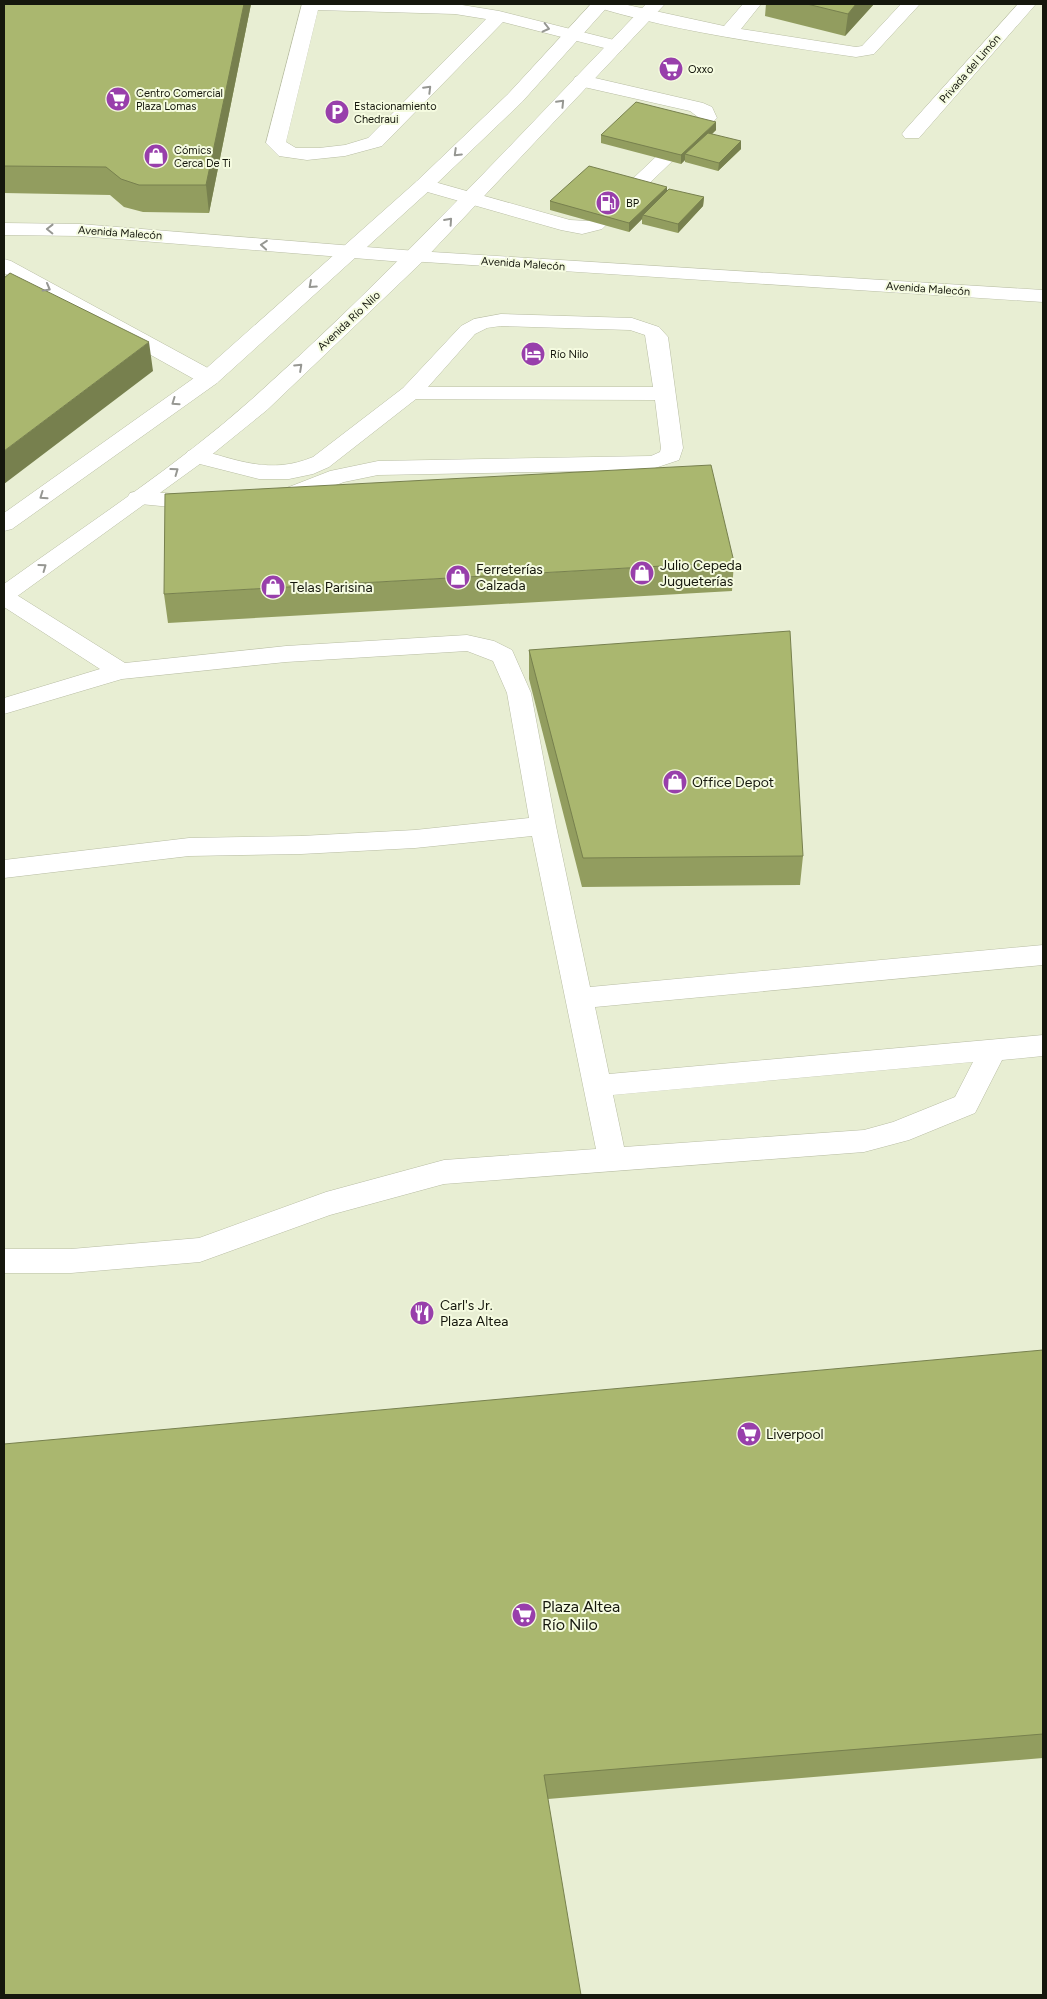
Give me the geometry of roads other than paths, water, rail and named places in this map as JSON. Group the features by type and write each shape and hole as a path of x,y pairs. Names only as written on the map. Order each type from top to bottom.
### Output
{"main road":[{"path":"499,16 375,142 350,149 316,153 291,153 280,148 276,143 311,4 455,9 499,16 616,46"},
{"path":"4,524 209,378 424,185 515,98 603,4 650,10 728,33 856,52 868,50 911,4"},
{"path":"728,33 752,4"},
{"name":"Privada del Limón","path":"912,134 1027,4"},
{"name":"Avenida Río Nilo","path":"4,596 196,456 259,405 416,257 650,10"},
{"path":"424,185 575,228 595,225 708,118 705,111 696,107 582,81"},
{"name":"Avenida Malecón","path":"4,229 80,230 416,257 1037,296"},
{"path":"9,274 209,378"},
{"path":"1037,296 1043,278"},
{"path":"196,456 272,475 302,470 322,462 411,393 468,330 481,323 501,320 632,324 642,327 656,337 672,448 670,454 658,462 378,468 338,476 262,505"},
{"path":"411,393 665,394"},
{"path":"138,498 218,504"},
{"path":"4,596 121,671"},
{"path":"4,706 121,671 286,654 467,643 485,647 503,656 519,692 543,826 612,1159"},
{"path":"4,869 189,847 301,845 416,839 543,826"},
{"path":"579,998 1043,955"},
{"path":"597,1086 1043,1046"},
{"path":"4,1261 70,1261 200,1250 326,1204 444,1172 864,1140 899,1132 965,1105 993,1050"}],"place":[{"name":"Oxxo","path":"671,69"},
{"name":"Centro Comercial Plaza Lomas","path":"118,99"},
{"name":"Estacionamiento Chedraui","path":"337,112"},
{"name":"Cómics Cerca De Ti","path":"156,156"},
{"name":"BP","path":"608,203"},
{"name":"Río Nilo","path":"533,354"},
{"name":"Julio Cepeda Jugueterías","path":"642,573"},
{"name":"Ferreterías Calzada","path":"458,577"},
{"name":"Telas Parisina","path":"273,587"},
{"name":"Office Depot","path":"675,782"},
{"name":"Carl's Jr. Plaza Altea","path":"422,1313"},
{"name":"Liverpool","path":"749,1434"},
{"name":"Plaza Altea Río Nilo","path":"524,1615"}]}
